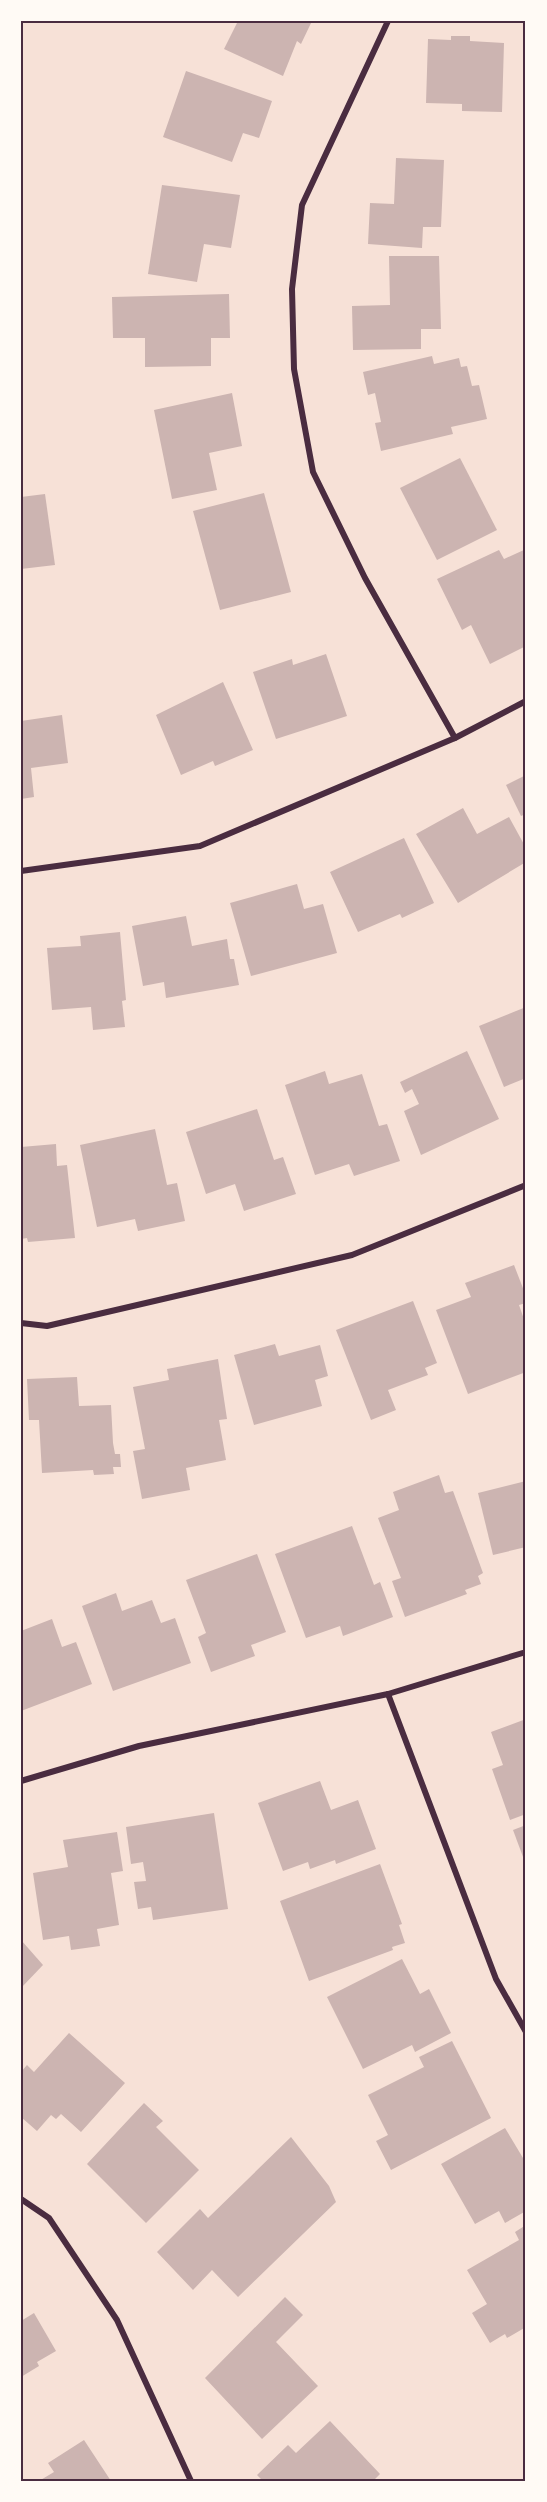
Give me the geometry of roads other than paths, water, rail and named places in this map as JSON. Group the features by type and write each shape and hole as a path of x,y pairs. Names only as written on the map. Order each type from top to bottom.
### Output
{"street":[{"path":"388,21 302,205 292,289 294,369 313,472 365,578 455,738"},
{"path":"21,871 200,846 455,738 526,701"},
{"path":"21,1323 47,1326 352,1256 526,1185"},
{"path":"21,1780 139,1746 388,1694 526,1653"},
{"path":"388,1694 496,1979 526,2032"},
{"path":"21,2199 49,2218 117,2320 191,2481"}]}
